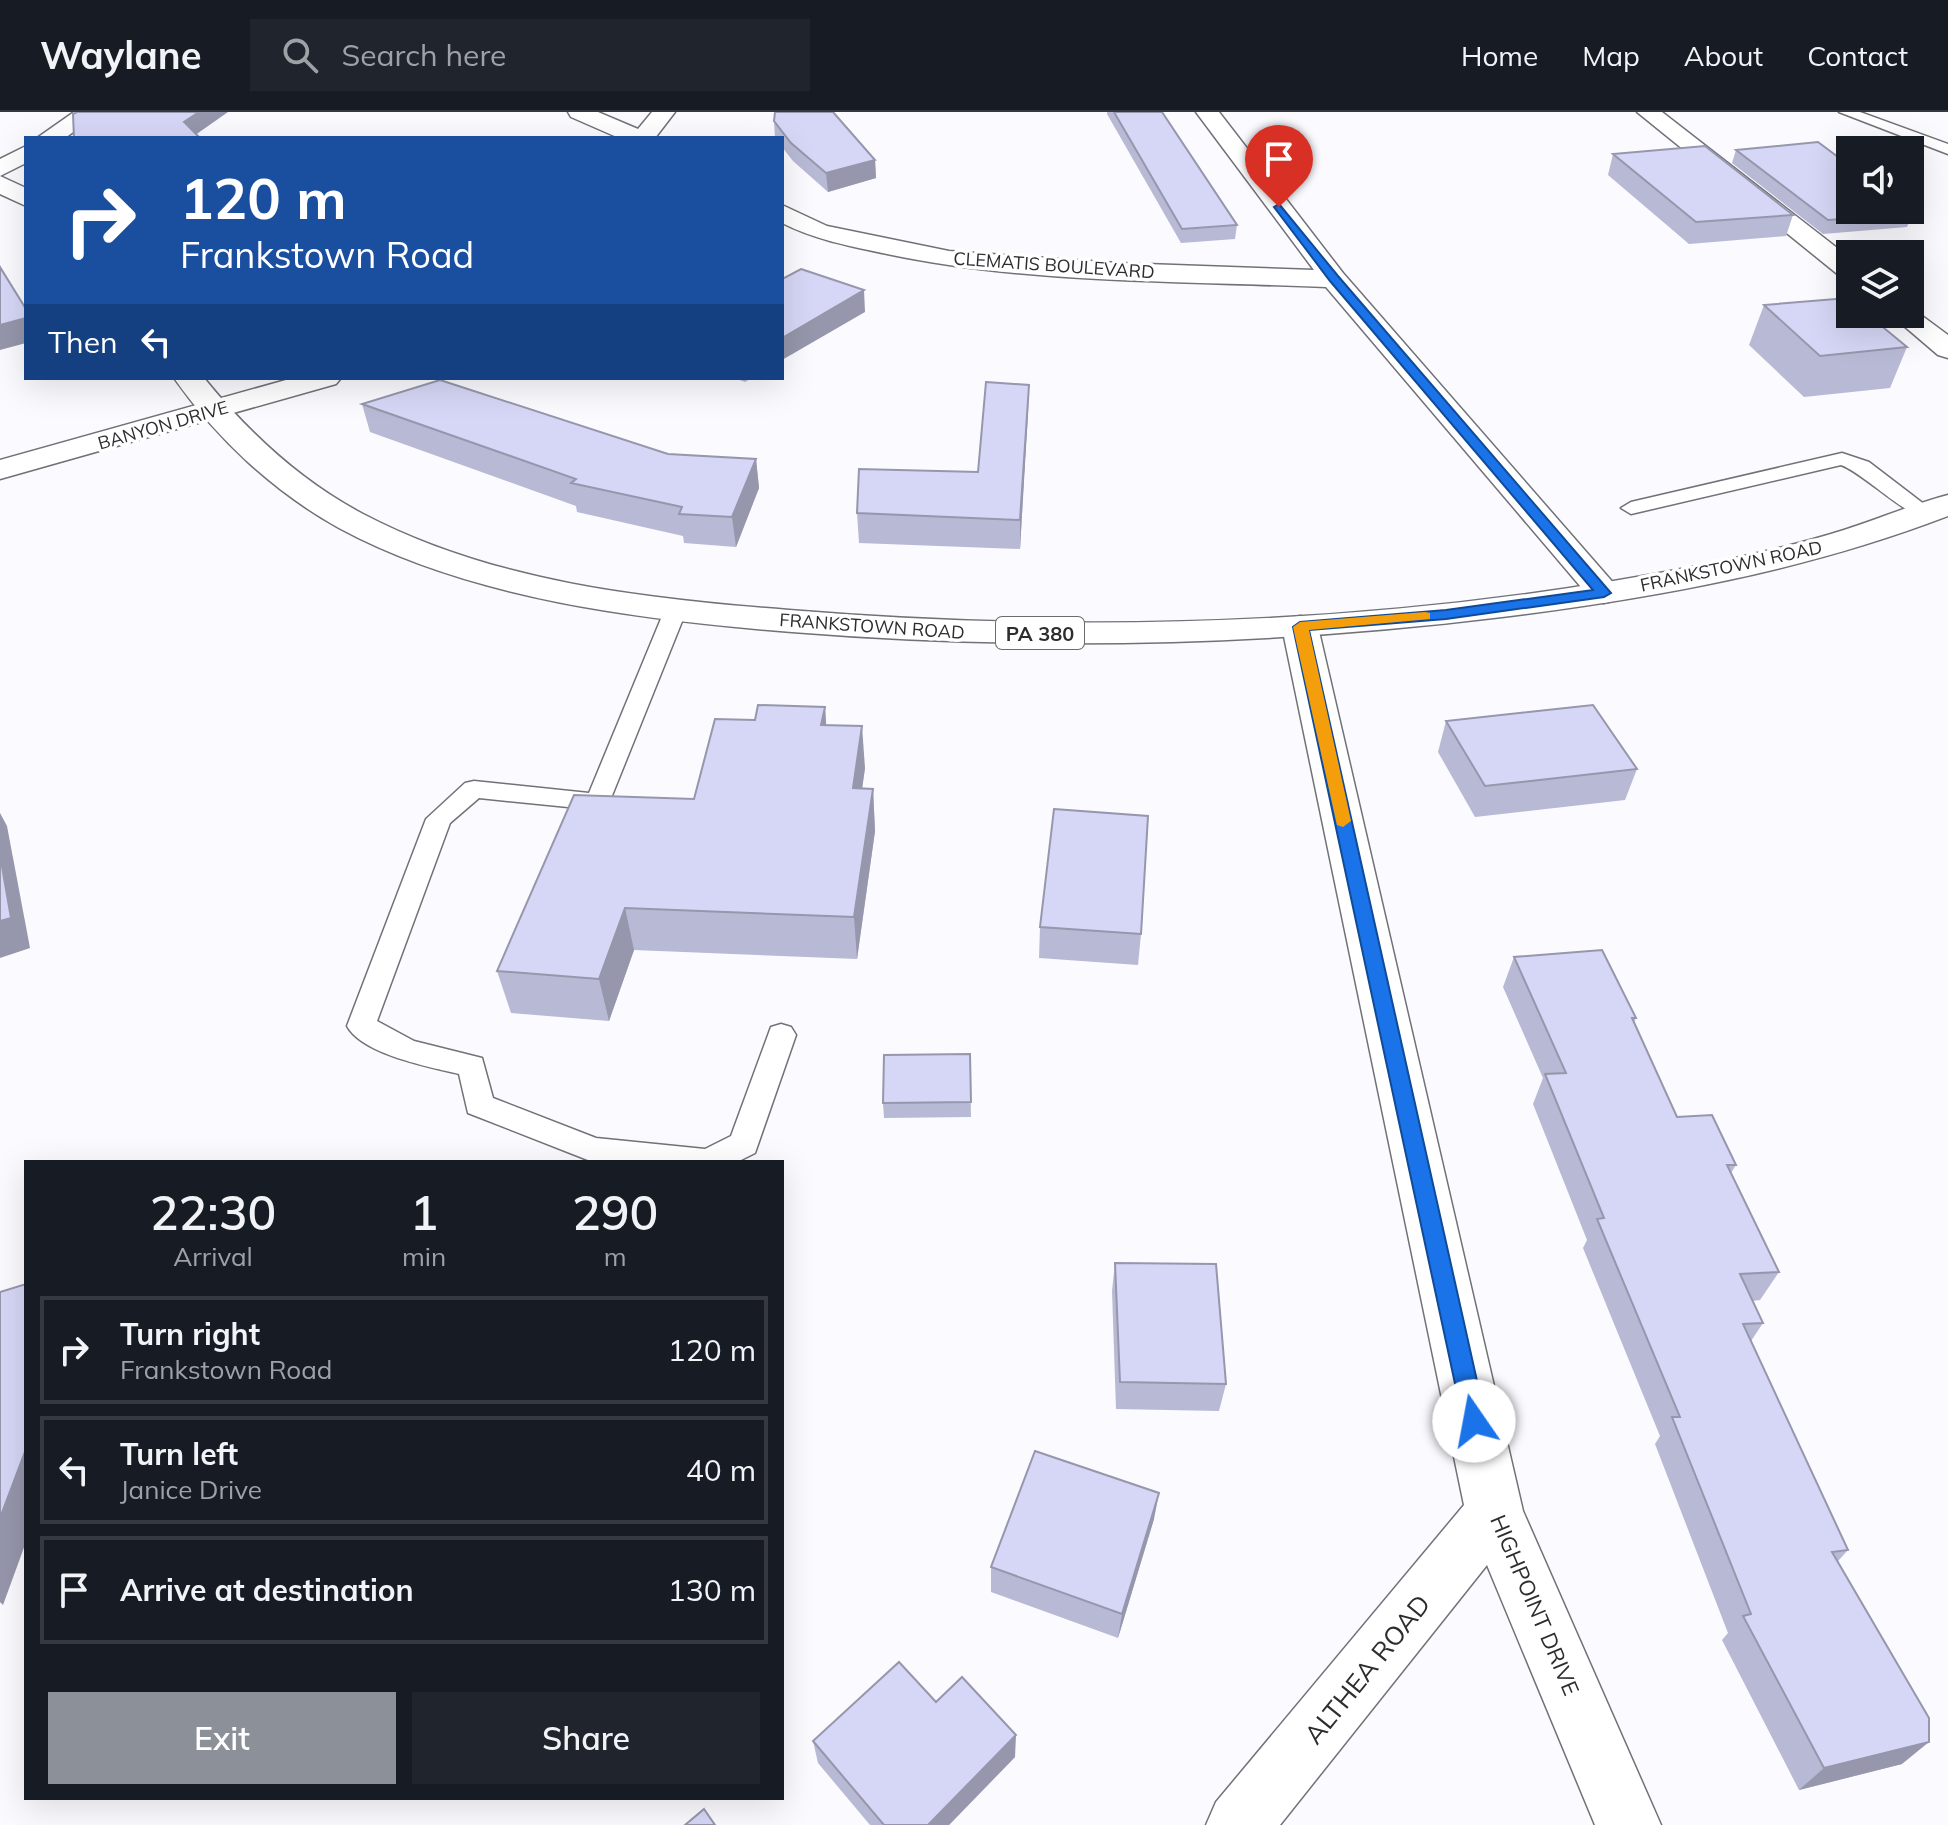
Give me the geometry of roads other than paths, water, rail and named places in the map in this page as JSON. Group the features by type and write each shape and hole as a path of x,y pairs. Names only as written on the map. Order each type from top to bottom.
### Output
{"street":[{"path":"52,136 90,112"},
{"path":"579,112 636,136"},
{"path":"643,136 664,112"},
{"path":"1207,112 1334,279 1604,593"},
{"path":"1648,112 1836,260"},
{"path":"0,169 24,154"},
{"path":"0,183 24,198"},
{"name":"CLEMATIS BOULEVARD","path":"784,214 819,232 949,259 1118,271 1334,279"},
{"path":"784,242 819,232"},
{"path":"1922,328 1948,349"},
{"name":"FRANKSTOWN ROAD","path":"191,380 214,411 277,474 329,508 376,533 429,555 567,591 676,609 837,626 993,633 1300,627 1446,614 1604,593 1743,566 1848,539 1938,510"},
{"name":"BANYON DRIVE","path":"0,470 319,380"},
{"name":"HIGHPOINT DRIVE","path":"1300,627 1494,1512 1628,1825"},
{"name":"ALTHEA ROAD","path":"1239,1825 1494,1512"}],"lane":[{"path":"1846,112 1948,149"},
{"path":"1631,508 1842,459 1862,466 1938,510"},
{"path":"676,609 598,802 474,789 439,819 361,1026 407,1051 472,1066 479,1105 594,1150 689,1160"},
{"path":"712,1160 744,1144 781,1035"}]}
